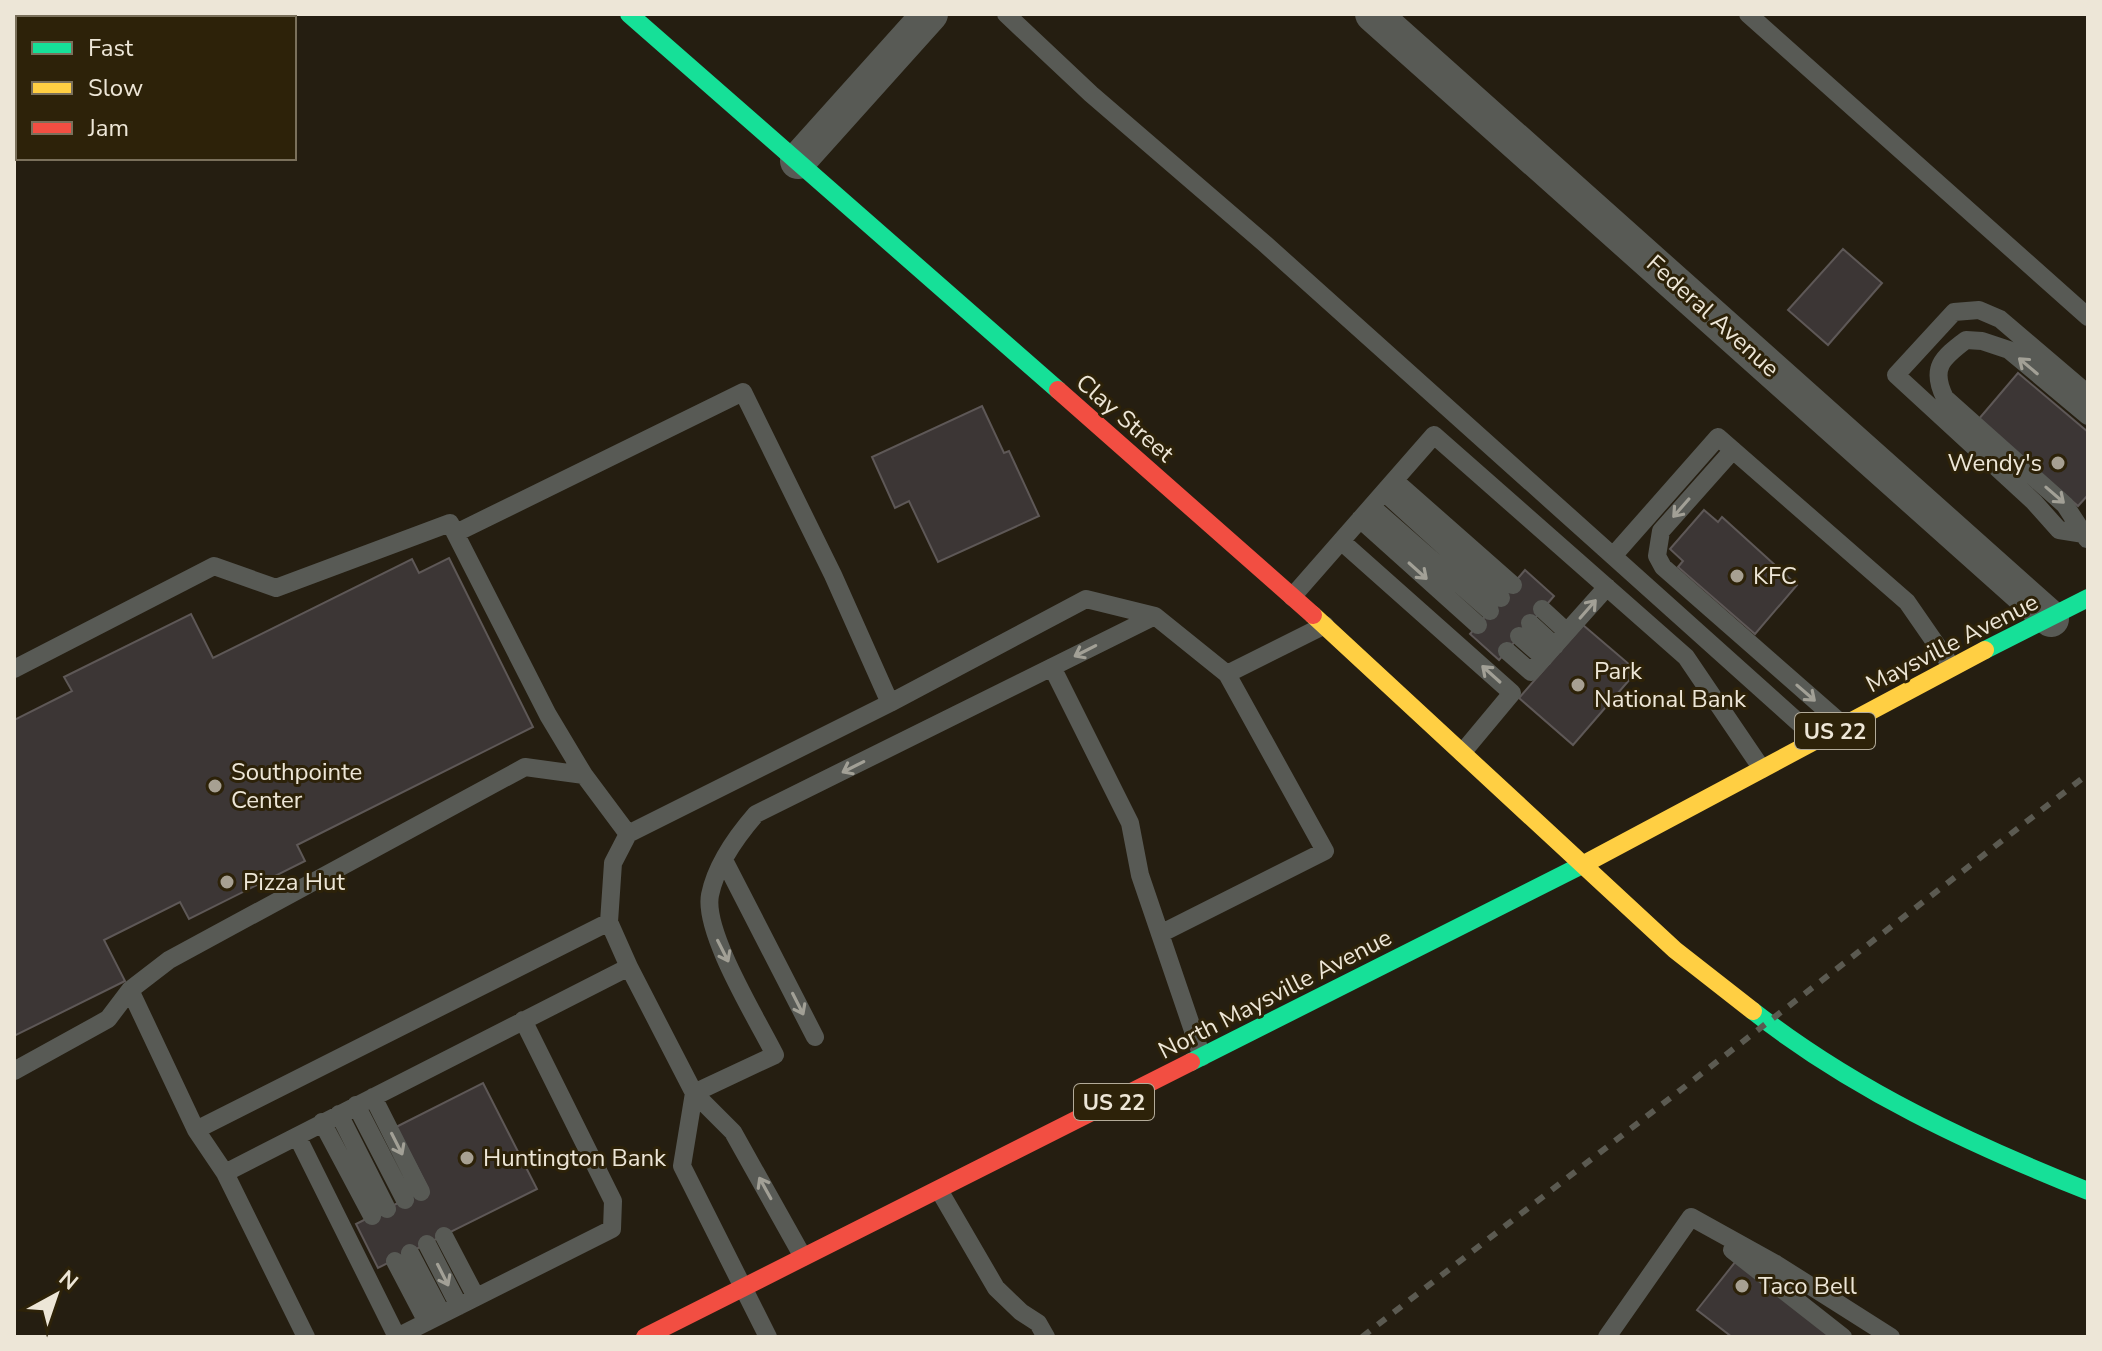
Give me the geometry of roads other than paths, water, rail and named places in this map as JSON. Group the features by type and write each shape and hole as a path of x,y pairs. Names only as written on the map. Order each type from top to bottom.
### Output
{"main road":[{"name":"Clay Street","path":"629,14 1325,625 1675,950 1767,1022 1866,1088 2000,1156 2088,1191"},
{"name":"Maysville Avenue","path":"1583,865 1952,667 2088,598"},
{"name":"North Maysville Avenue","path":"645,1337 1583,865"}],"street":[{"path":"798,161 930,14"},
{"name":"Federal Avenue","path":"1373,14 2051,619"}],"lane":[{"path":"1006,14 1091,94 1264,243 1818,740"},
{"path":"1748,14 2088,317"},
{"path":"2086,537 2059,530 2034,502 1896,375 1954,312 1979,310 2000,319 2088,394"},
{"path":"2086,537 2065,505 1945,398 1937,382 1938,368 1950,352 1966,340 1982,341 2009,350 2088,416"},
{"path":"456,533 743,392 833,575 890,703"},
{"path":"1292,597 1434,435 1686,657 1762,769"},
{"path":"1613,556 1718,437 1907,602 1952,667"},
{"path":"1733,450 1661,531 1657,556 1663,567 1844,726"},
{"path":"1378,500 1496,604 1378,500"},
{"path":"14,669 214,566 276,588 450,523 548,715 584,775 628,834"},
{"path":"1341,541 1512,693 1462,753"},
{"path":"1507,651 1531,672 1607,587"},
{"path":"803,1257 733,1132 694,1093 609,922 613,863 628,834 890,703 1086,599 1155,616 1227,674 1325,851 1160,934"},
{"path":"694,1093 775,1055 715,936 710,897 724,860 740,832 756,814 1155,616"},
{"path":"1555,645 1530,623 1555,645"},
{"path":"1227,674 1325,625"},
{"path":"1052,667 1130,823 1140,875 1202,1057"},
{"path":"14,1071 108,1019 130,990 169,960 525,767 584,775"},
{"path":"724,860 815,1037"},
{"path":"196,1130 609,922"},
{"path":"225,1173 629,967"},
{"path":"130,990 196,1130 225,1173 306,1337"},
{"path":"297,1136 397,1337 612,1229 613,1201 523,1020"},
{"path":"694,1093 682,1166 768,1337"},
{"path":"364,1101 413,1196"},
{"path":"330,1118 379,1213"},
{"path":"939,1190 996,1288 1021,1312 1038,1323 1046,1337"},
{"path":"1608,1337 1691,1217"},
{"path":"1691,1217 1843,1337"},
{"path":"1691,1217 1776,1264 1891,1337"},
{"path":"436,1240 467,1302"},
{"path":"402,1257 434,1318"}],"railway":[{"path":"1362,1337 2088,774"}],"place":[{"name":"Wendy's","path":"2058,463"},
{"name":"KFC","path":"1737,576"},
{"name":"Park National Bank","path":"1578,685"},
{"name":"Southpointe Center","path":"215,786"},
{"name":"Pizza Hut","path":"227,882"},
{"name":"Huntington Bank","path":"467,1158"},
{"name":"Taco Bell","path":"1742,1286"}]}
